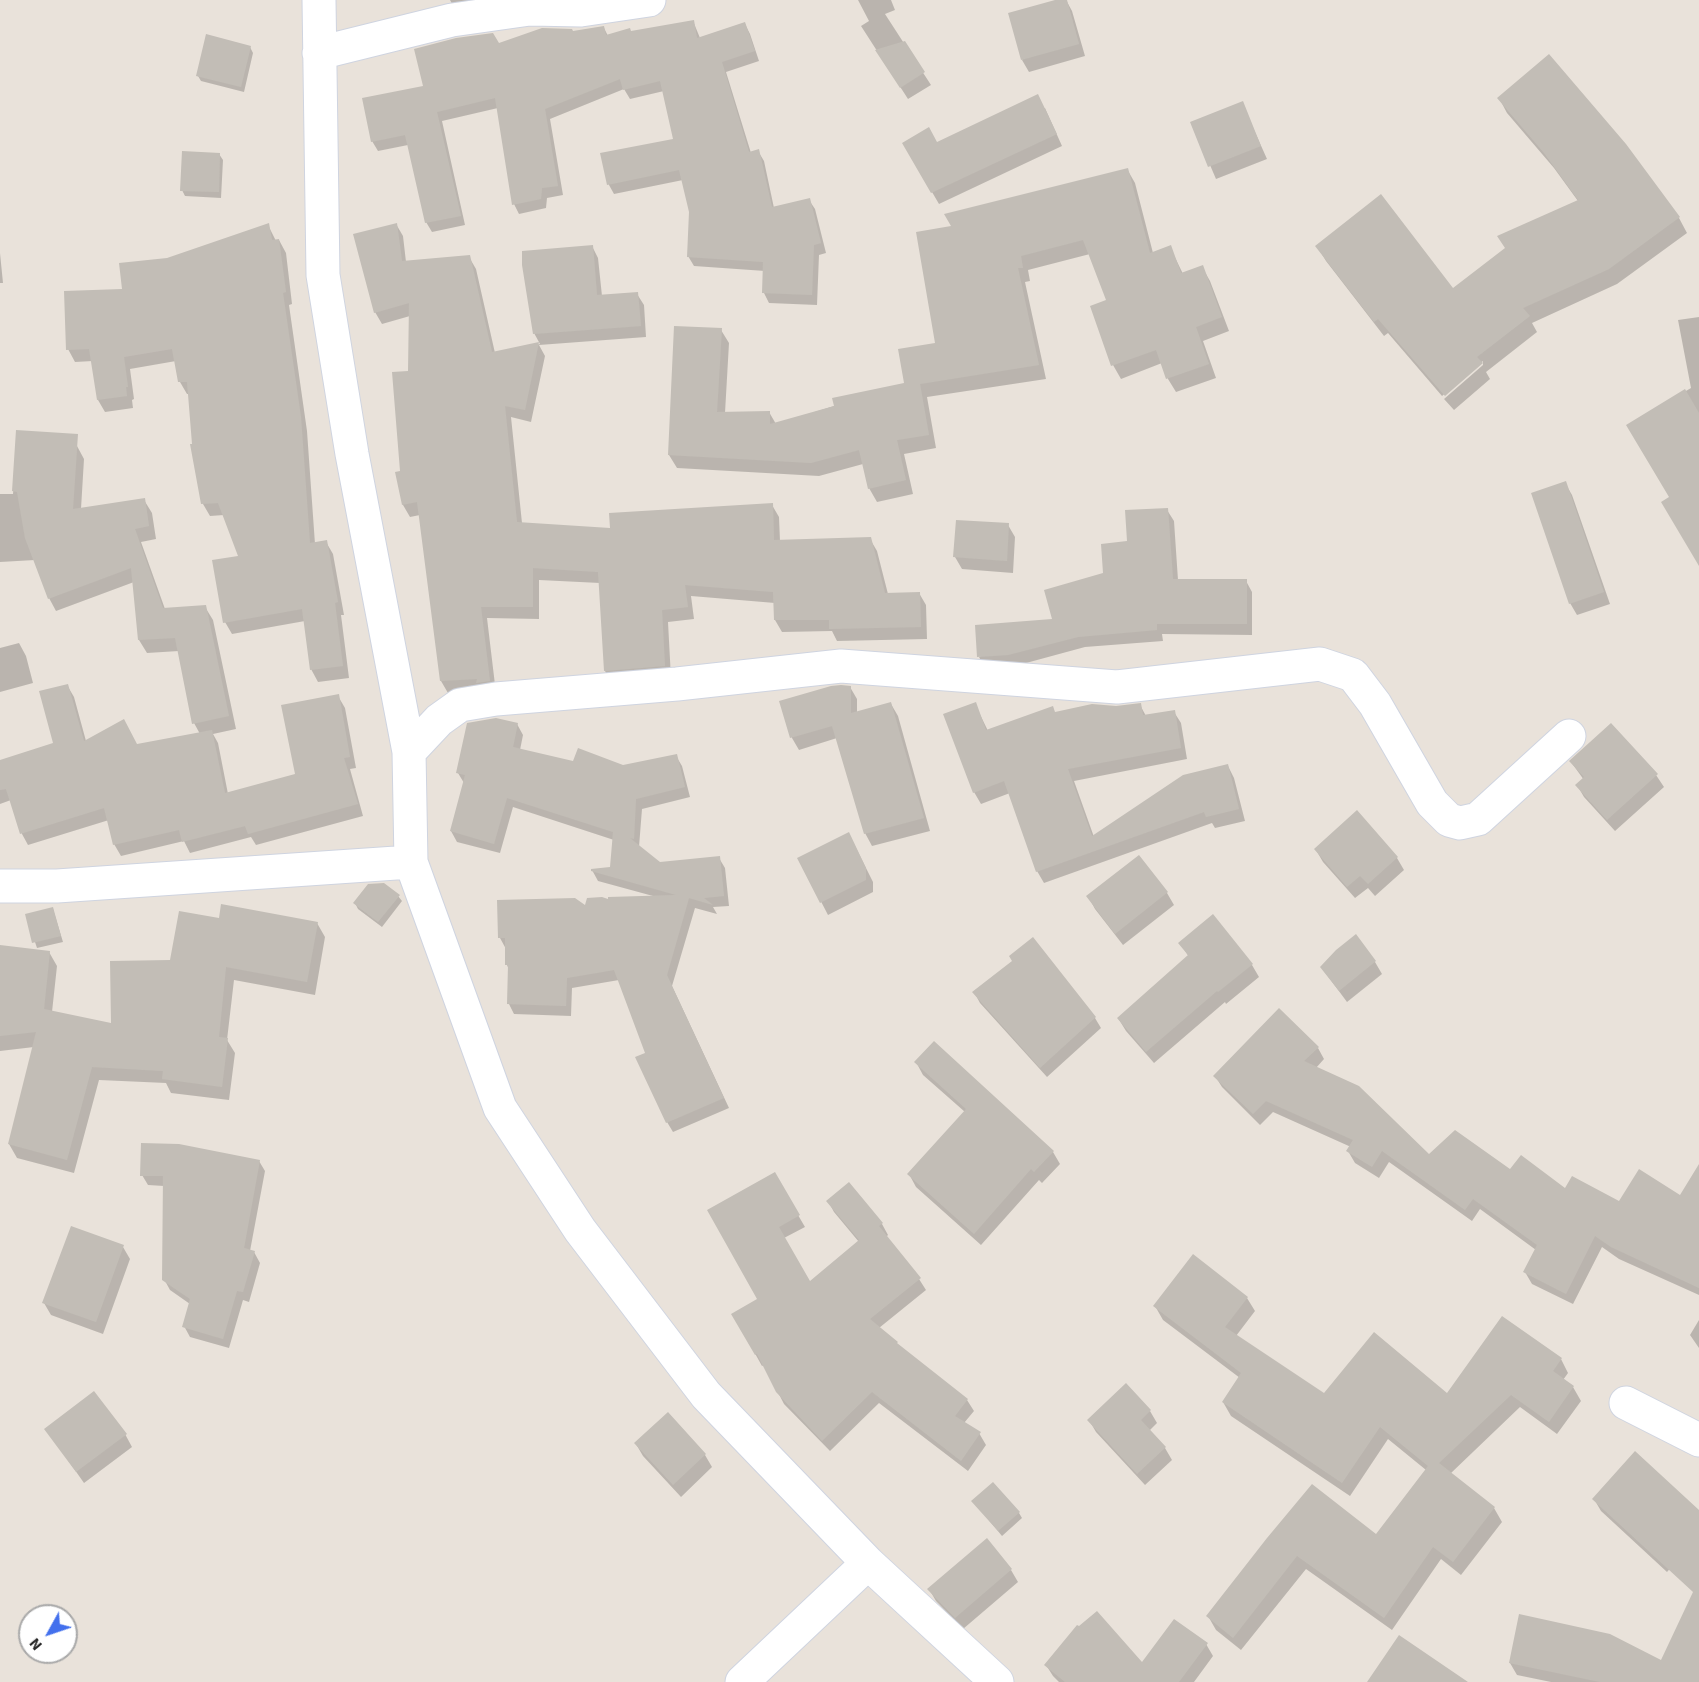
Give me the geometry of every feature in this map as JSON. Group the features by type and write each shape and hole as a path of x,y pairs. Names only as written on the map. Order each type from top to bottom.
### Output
{"street":[{"path":"319,0 323,275 352,454 409,752 411,862 501,1108 580,1230 706,1395 868,1563 997,1682"},
{"path":"319,53 452,20 530,9 581,10 649,0"},
{"path":"409,752 439,720 460,705 496,699 677,684 841,666 1117,687 1320,664 1353,675 1375,704 1432,803 1449,820 1460,823 1478,819 1569,736"},
{"path":"0,886 57,886 411,862"},
{"path":"1626,1402 1699,1440"},
{"path":"742,1682 868,1563"}],"building":[{"path":"1055,0 1067,0 1079,44 1021,60 1008,13"},
{"path":"694,20 697,38 745,22 755,51 722,62 749,152 759,149 772,207 810,198 821,243 814,245 812,295 762,293 763,262 687,257 689,212 679,170 607,185 600,153 673,139 660,81 623,90 620,79 545,109 558,186 542,188 541,199 512,205 495,98 437,112 461,216 425,223 405,135 371,142 362,98 423,86 414,49 456,38 493,33 499,43 542,28 572,29 573,31 604,26 606,35 630,28 631,31"},
{"path":"206,34 251,46 241,87 196,76"},
{"path":"905,41 925,72 900,88 875,50"},
{"path":"1549,54 1626,144 1680,217 1609,269 1523,308 1530,316 1477,357 1483,363 1445,396 1378,319 1374,322 1315,246 1381,194 1453,288 1505,248 1497,236 1578,200 1544,153 1497,98"},
{"path":"1038,94 1057,134 931,193 902,143 929,127 937,142"},
{"path":"1243,101 1261,146 1208,167 1190,122"},
{"path":"182,151 220,153 219,192 180,191"},
{"path":"1128,168 1150,253 1171,245 1181,273 1203,265 1222,317 1196,327 1209,364 1166,379 1156,350 1111,366 1090,306 1106,300 1083,240 1021,256 1023,268 1018,268 1039,365 920,384 929,435 897,440 906,480 868,489 859,450 811,463 668,455 674,326 722,328 717,412 770,411 770,424 834,406 832,398 904,383 898,349 935,343 916,232 951,226 944,214"},
{"path":"269,223 272,240 279,239 286,292 283,293 301,417 310,543 327,540 338,602 335,603 343,666 310,670 302,609 223,623 212,560 238,556 218,503 201,504 190,444 192,444 187,382 178,382 172,349 124,357 127,396 97,400 89,349 66,350 64,291 122,289 119,263 167,258"},
{"path":"397,223 402,261 470,255 492,352 539,342 525,410 505,406 517,522 610,528 609,513 773,503 774,540 871,537 885,593 920,592 921,627 829,629 829,620 774,620 773,592 685,585 688,607 662,610 665,666 604,671 598,572 533,568 533,607 481,607 490,681 476,683 477,679 440,681 417,502 402,505 395,472 400,471 392,372 408,371 409,303 374,313 353,234"},
{"path":"593,245 597,295 638,292 641,326 533,334 522,265 522,251"},
{"path":"1685,389 1699,413 1699,566 1661,502 1669,497 1626,425"},
{"path":"16,430 78,434 73,509 145,498 149,526 135,529 163,608 206,605 229,716 192,724 175,638 138,640 131,568 48,599 25,538 17,492 12,491"},
{"path":"1566,481 1604,592 1569,604 1531,493"},
{"path":"1168,508 1173,579 1247,579 1247,624 1157,624 1157,630 1078,637 1008,655 977,657 975,625 1052,619 1044,590 1103,573 1101,544 1127,541 1125,510"},
{"path":"956,520 1009,523 1007,561 953,557"},
{"path":"68,684 84,741 124,719 137,744 212,730 225,793 295,774 281,705 339,694 350,757 344,758 358,804 248,834 245,826 182,842 179,830 113,845 104,808 20,834 6,789 0,790 0,760 53,743 39,691"},
{"path":"841,685 851,686 851,713 891,702 924,818 864,834 832,726 790,738 779,701"},
{"path":"976,702 986,730 1053,706 1055,712 1092,704 1116,706 1141,703 1143,715 1175,710 1181,748 1068,769 1092,836 1183,775 1228,764 1239,809 1206,817 1204,812 1036,872 1004,781 973,793 943,714"},
{"path":"496,718 518,723 513,747 573,761 578,748 623,765 677,754 685,787 636,799 634,839 630,838 660,862 720,856 724,896 704,898 713,905 689,898 667,975 724,1098 666,1123 635,1057 645,1053 614,970 567,978 566,1006 507,1004 508,965 505,965 505,938 498,938 497,900 575,898 585,905 587,898 676,895 591,871 591,869 610,867 613,832 507,798 494,844 450,831 465,775 456,773 467,723"},
{"path":"1611,723 1658,774 1607,820 1575,785 1584,777 1569,761"},
{"path":"1357,810 1398,857 1368,884 1360,876 1347,887 1314,849"},
{"path":"849,832 866,868 866,880 820,903 797,858"},
{"path":"1139,855 1168,892 1115,934 1086,896"},
{"path":"384,883 400,895 378,922 353,903 368,884"},
{"path":"221,904 318,922 307,982 226,967 219,1037 228,1038 222,1087 162,1079 163,1071 92,1067 67,1160 8,1144 36,1032 0,1036 0,945 50,951 44,1009 111,1023 110,961 170,960 179,911 219,918"},
{"path":"53,907 61,936 32,943 25,914"},
{"path":"1213,914 1253,964 1217,991 1146,1052 1117,1018 1188,955 1178,943"},
{"path":"1356,934 1376,961 1339,991 1320,967"},
{"path":"1033,937 1096,1017 1040,1068 972,992 1012,961 1009,956"},
{"path":"1279,1008 1319,1047 1304,1061 1359,1086 1429,1154 1455,1130 1510,1169 1521,1155 1565,1188 1572,1176 1619,1201 1639,1169 1680,1195 1699,1164 1699,1288 1611,1247 1595,1236 1566,1294 1523,1272 1537,1245 1473,1199 1465,1210 1382,1151 1372,1167 1346,1151 1353,1140 1266,1101 1253,1114 1213,1076"},
{"path":"934,1041 1054,1151 1034,1172 1031,1169 974,1234 907,1174 966,1109 914,1062"},
{"path":"141,1143 179,1144 260,1160 244,1248 255,1251 243,1292 237,1291 223,1339 182,1327 190,1299 162,1280 163,1176 140,1176"},
{"path":"775,1172 800,1215 779,1227 810,1281 859,1240 826,1201 849,1182 883,1223 879,1226 921,1278 870,1319 968,1399 955,1416 981,1432 961,1461 872,1392 822,1441 776,1392 757,1354 755,1355 731,1314 757,1299 707,1210"},
{"path":"71,1226 124,1245 96,1322 42,1303"},
{"path":"1193,1254 1248,1297 1225,1327 1324,1393 1374,1332 1447,1393 1502,1316 1562,1358 1553,1371 1574,1386 1549,1422 1511,1395 1439,1463 1495,1507 1453,1562 1433,1547 1384,1618 1297,1556 1233,1638 1206,1616 1312,1484 1376,1534 1428,1466 1380,1427 1342,1483 1222,1402 1241,1373 1153,1306"},
{"path":"1126,1383 1151,1410 1141,1420 1166,1447 1137,1474 1087,1420"},
{"path":"94,1391 127,1434 76,1472 44,1429"},
{"path":"668,1412 706,1454 673,1485 634,1443"},
{"path":"1635,1451 1699,1510 1699,1682 1600,1682 1509,1663 1519,1614 1610,1634 1661,1660 1693,1592 1592,1499"},
{"path":"993,1482 1020,1512 998,1531 971,1501"},
{"path":"987,1538 1012,1569 955,1618 927,1589"},
{"path":"1097,1611 1142,1662 1174,1619 1208,1643 1179,1682 1065,1682 1044,1665 1077,1625 1079,1626"},
{"path":"1399,1635 1468,1682 1367,1682"}]}
